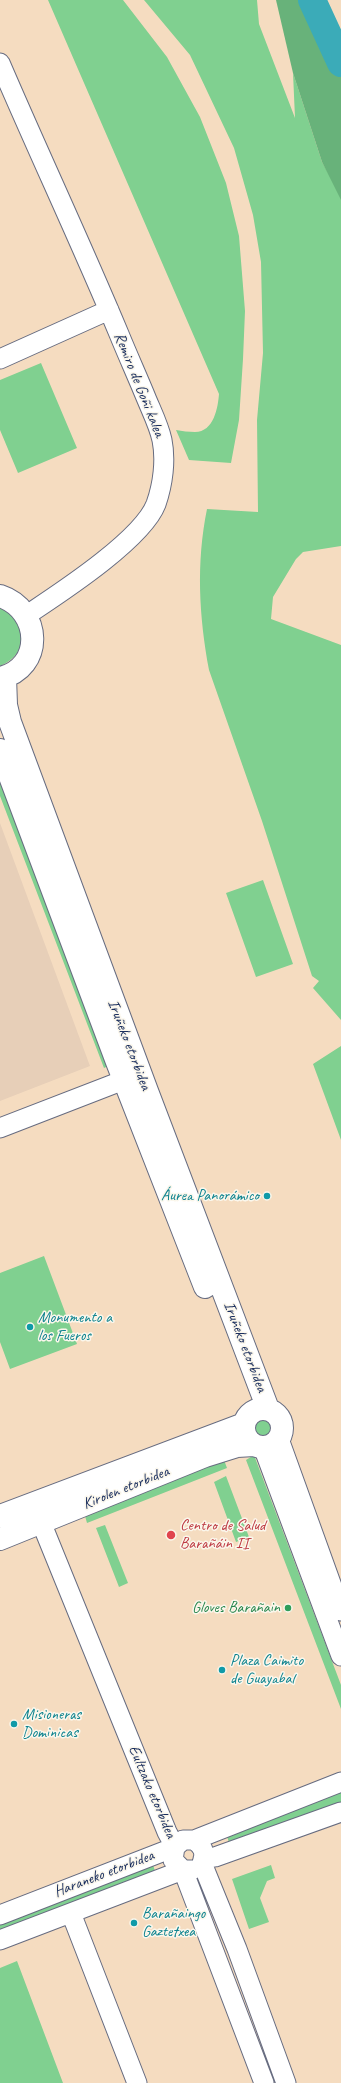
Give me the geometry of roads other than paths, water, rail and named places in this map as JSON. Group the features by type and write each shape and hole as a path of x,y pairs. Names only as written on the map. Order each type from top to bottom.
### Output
{"main road":[{"path":"0,596 14,603 26,615 32,629 32,644 27,658 18,669 3,677"},
{"name":"Iruñeko etorbidea","path":"3,677 6,705 12,729 147,1091 255,1414"},
{"name":"Iruñeko etorbidea","path":"0,750 124,1080 255,1414"},
{"path":"255,1414 278,1416 281,1421 282,1428 265,1444 245,1436 255,1414"},
{"name":"Kirolen etorbidea","path":"0,1516 255,1414"},
{"name":"Kirolen etorbidea","path":"0,1539 205,1456 237,1446 265,1444"}],"street":[{"name":"Remiro de Goñi kalea","path":"0,63 109,310 162,439 164,462 161,486 155,505 144,524 114,552 55,597 26,615"},
{"path":"0,359 109,310"},
{"path":"0,1128 124,1080"},
{"path":"265,1444 341,1611"},
{"path":"265,1444 341,1656"},
{"name":"Eultzako etorbidea","path":"41,1522 166,1832 175,1847 174,1860 183,1870 264,2083"},
{"name":"Haraneko etorbidea","path":"0,1915 175,1847 183,1840 194,1840 341,1782"},
{"name":"Haraneko etorbidea","path":"0,1940 183,1870 194,1870 203,1861 341,1812"},
{"name":"Eultzako etorbidea","path":"194,1840 202,1847 203,1861 286,2083"},
{"path":"71,1913 137,2083"}],"waterway":[{"path":"312,0 341,63"}],"place":[{"name":"Áurea Panorámico","path":"267,1196"},
{"name":"Monumento a los Fueros","path":"30,1327"},
{"name":"Centro de Salud Barañáin II","path":"171,1535"},
{"name":"Gloves Barañain","path":"288,1608"},
{"name":"Plaza Caimito de Guayabal","path":"222,1670"},
{"name":"Misioneras Dominicas","path":"14,1724"},
{"name":"Barañaingo Gaztetxea","path":"134,1923"}]}
